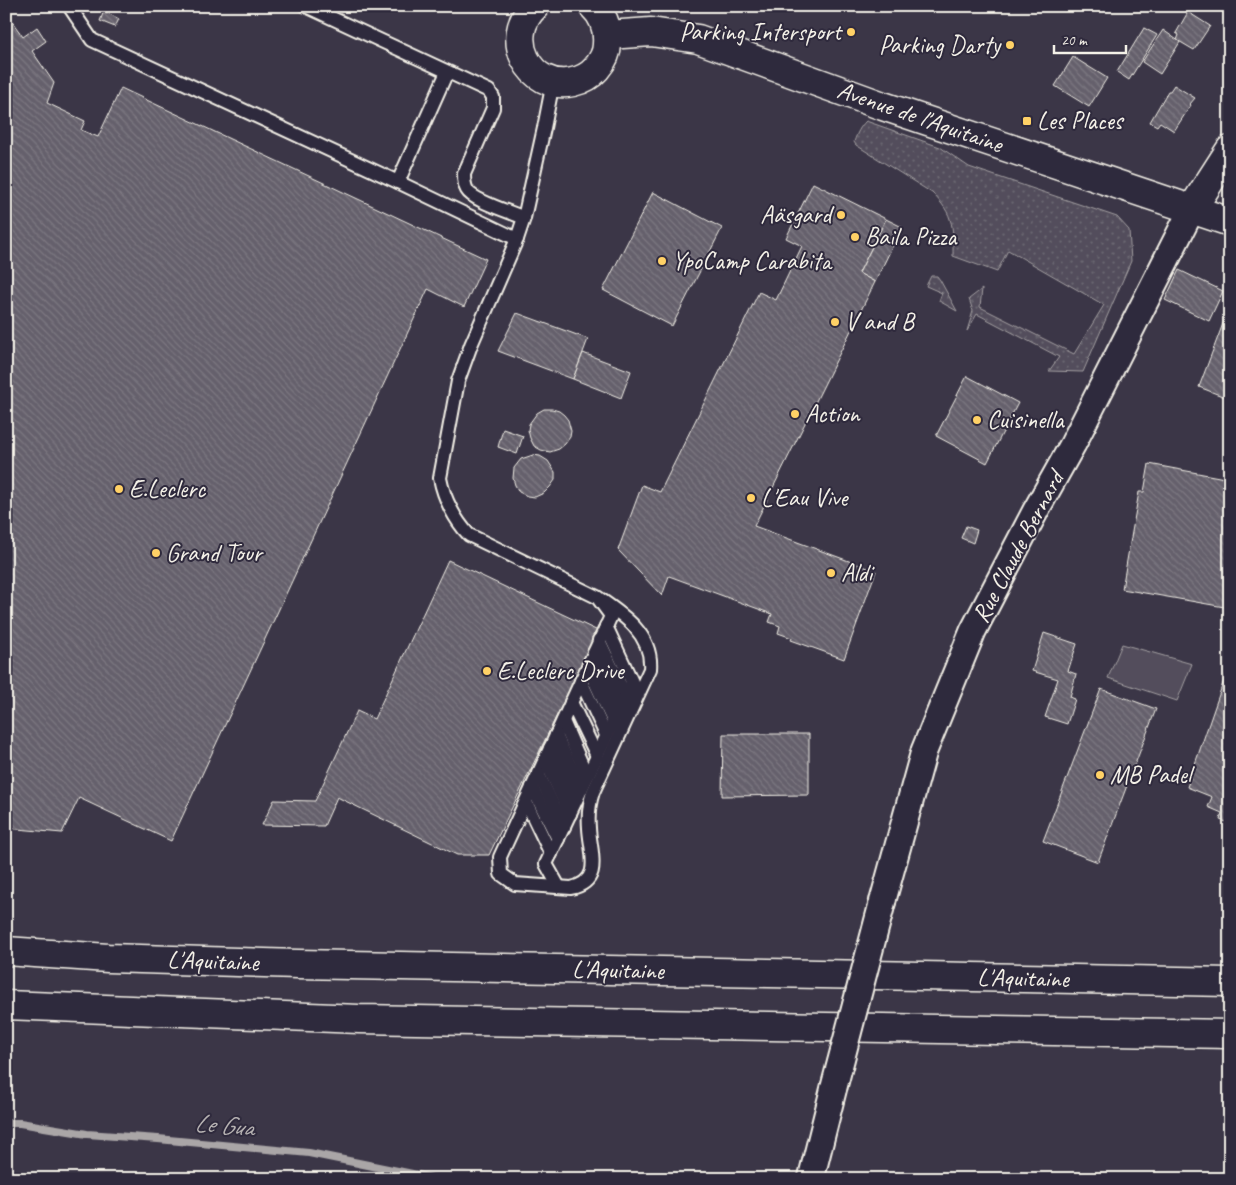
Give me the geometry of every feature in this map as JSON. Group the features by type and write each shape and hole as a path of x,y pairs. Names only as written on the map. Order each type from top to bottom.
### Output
{"main road":[{"path":"529,8 522,24 520,39 522,53 529,66 539,76 553,82 567,83 581,80 593,73 602,62 607,49 608,34 604,20 593,6"},
{"name":"Avenue de l'Aquitaine","path":"608,34 651,32 698,39 883,106 1230,222"},
{"path":"1192,209 1230,150"},
{"name":"L'Aquitaine","path":"6,951 108,958 308,964 1230,982"},
{"name":"L'Aquitaine","path":"6,1005 358,1019 1230,1034"}],"street":[{"name":"Rue Claude Bernard","path":"811,1179 883,900 924,751 973,631 1036,510 1073,444 1192,209"}],"lane":[{"path":"69,6 92,40 517,239"},
{"path":"306,6 489,91 493,97 493,108 464,174 464,182 467,190 474,198 524,218"},
{"path":"398,182 446,72"},
{"path":"553,82 524,218 458,381 440,478 442,489 460,525 469,535 597,597 622,614 646,643 651,660 650,669 590,802 588,818 593,856 592,873 584,883 571,888 515,884 501,874 500,857 611,616 597,597"},
{"path":"559,888 546,864 632,682 606,626"},
{"path":"599,640 625,695"},
{"path":"594,654 619,708"},
{"path":"588,667 613,721"},
{"path":"581,681 606,735"},
{"path":"571,702 597,756"},
{"path":"563,721 587,776"},
{"path":"556,735 581,789"},
{"path":"550,748 572,808"},
{"path":"545,760 572,808"},
{"path":"538,774 561,833"},
{"path":"532,787 561,833"},
{"path":"526,802 551,854"}],"shaded area":[{"path":"866,121 940,147 969,167 1117,217 1129,230 1131,261 1083,372 1049,371 1059,357 977,314 967,331 973,311 969,299 982,289 980,307 1074,354 1104,305 1008,250 997,272 953,256 951,223 943,205 932,193 854,142 859,130"},
{"path":"931,276 937,276 940,280 957,311 939,301 942,293 926,286"},
{"path":"1122,644 1192,664 1177,701 1108,678"}],"building":[{"path":"104,11 119,19 115,27 100,21"},
{"path":"1188,12 1210,26 1194,50 1177,40 1179,35 1176,33"},
{"name":"Grand Tour","path":"6,13 23,37 37,27 46,41 32,51 54,83 47,103 85,121 81,130 98,137 121,88 486,259 464,307 428,289 171,841 79,798 62,833 6,828"},
{"path":"1144,28 1157,35 1129,80 1117,72"},
{"path":"1163,30 1180,42 1160,74 1142,62"},
{"path":"1073,57 1107,78 1089,107 1055,86"},
{"path":"1174,85 1195,98 1174,131 1160,122 1157,126 1150,122 1168,91"},
{"path":"813,183 886,219 859,273 875,282 754,526 876,571 844,659 791,640 792,638 778,633 780,626 769,622 772,614 669,576 662,596 618,550 642,485 660,492 759,292 776,300 802,246 786,238"},
{"path":"653,192 722,228 672,326 603,290"},
{"path":"886,219 902,227 875,282 859,273"},
{"path":"1179,270 1223,291 1209,321 1165,300"},
{"path":"517,313 588,339 573,379 498,351"},
{"path":"1224,321 1230,324 1230,399 1199,387"},
{"path":"583,353 631,371 621,398 573,379"},
{"name":"Cuisinella","path":"967,376 1018,403 987,463 936,436"},
{"path":"544,409 559,411 564,415 568,420 571,431 570,437 565,444 559,449 550,452 534,446 528,430 529,424 537,413"},
{"path":"503,429 523,436 517,454 498,447"},
{"path":"533,455 540,456 548,461 555,472 555,480 550,487 544,493 535,497 519,492 513,478 514,468 521,459"},
{"path":"1149,464 1230,479 1230,608 1122,589 1139,492 1144,492"},
{"path":"966,526 977,530 973,543 961,538"},
{"name":"E.Leclerc Drive","path":"448,560 598,631 489,855 457,855 337,797 324,826 262,825 274,800 315,801 357,711 374,719"},
{"path":"1044,633 1077,644 1068,671 1076,674 1070,697 1075,699 1067,724 1045,717 1058,679 1032,671"},
{"path":"1230,663 1230,750 1227,757 1230,758 1230,823 1220,820 1222,813 1208,807 1212,797 1187,787"},
{"name":"MB Padel","path":"1101,689 1156,709 1098,862 1043,841"},
{"path":"723,734 809,734 809,795 722,796"}],"waterway":[{"name":"Le Gua","path":"6,1123 20,1123 87,1134 309,1153 437,1179"}],"place":[{"name":"Parking Intersport","path":"851,32"},
{"name":"Parking Darty","path":"1010,45"},
{"name":"Les Places","path":"1027,121"},
{"name":"Aäsgard","path":"841,215"},
{"name":"Baila Pizza","path":"855,237"},
{"name":"YpoCamp Carabita","path":"662,261"},
{"name":"V and B","path":"835,322"},
{"name":"Action","path":"795,414"},
{"name":"Cuisinella","path":"977,420"},
{"name":"E.Leclerc","path":"119,489"},
{"name":"L'Eau Vive","path":"751,498"},
{"name":"Grand Tour","path":"156,553"},
{"name":"Aldi","path":"831,573"},
{"name":"E.Leclerc Drive","path":"487,671"},
{"name":"MB Padel","path":"1100,775"}]}
